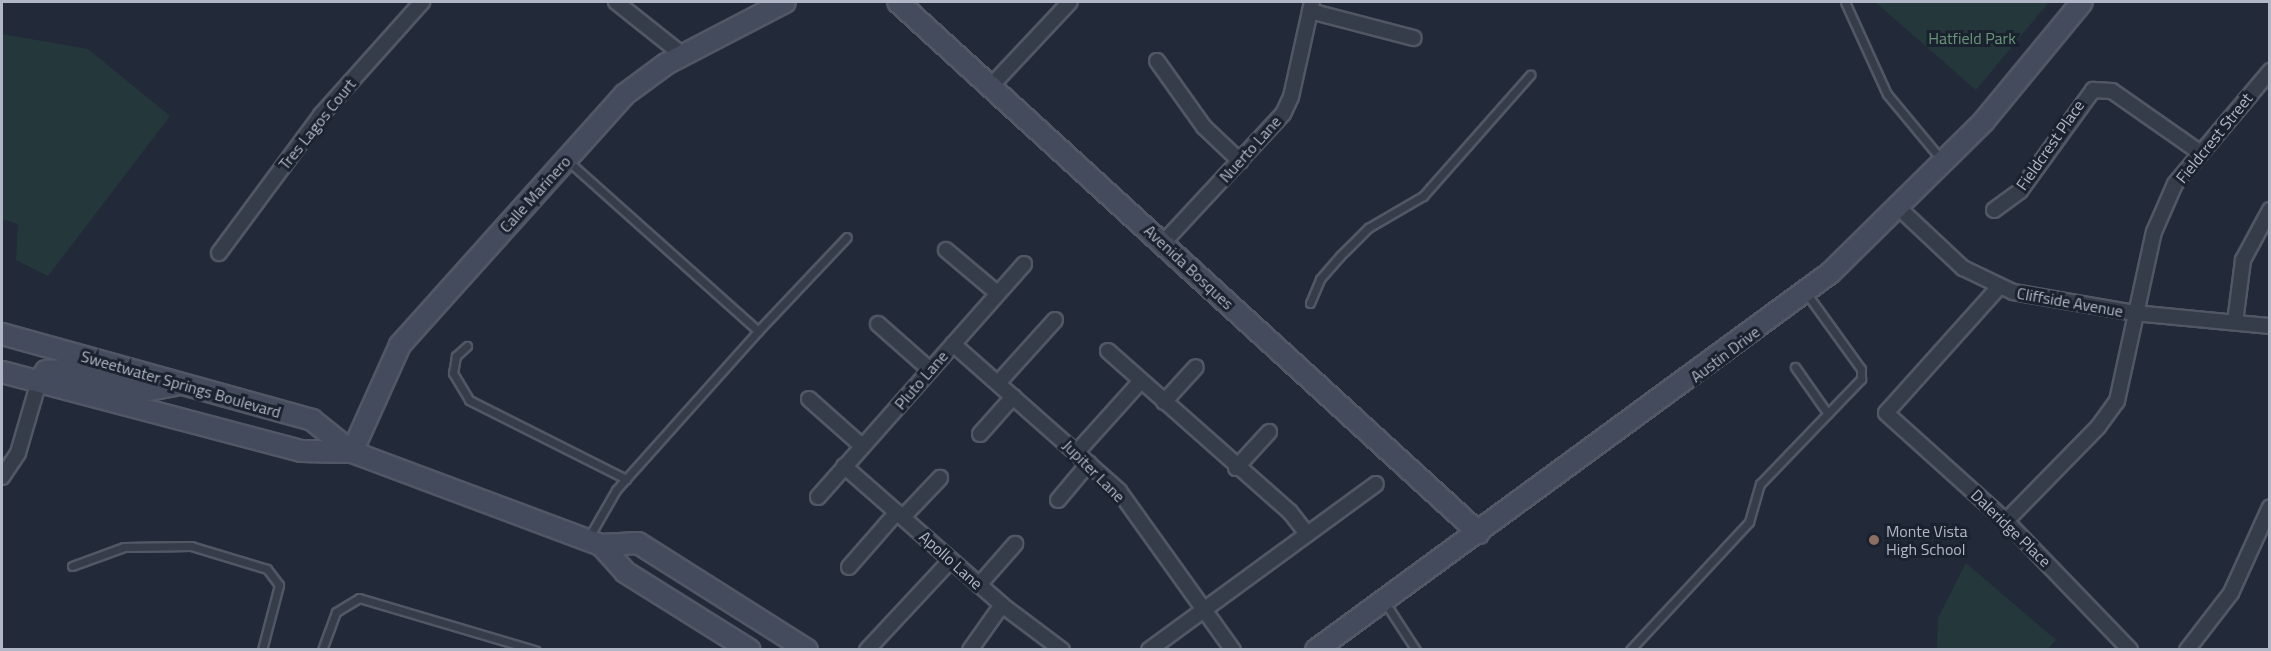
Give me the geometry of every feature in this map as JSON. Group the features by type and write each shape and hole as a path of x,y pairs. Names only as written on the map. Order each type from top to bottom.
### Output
{"main road":[{"name":"Calle Marinero","path":"352,452 380,381 400,345 624,95 684,56 785,2"},
{"name":"Avenida Bosques","path":"898,2 1479,533"},
{"name":"Austin Drive","path":"1316,650 1806,292 1899,208 1945,162 2082,2"},
{"name":"Sweetwater Springs Boulevard","path":"2,334 312,420 352,452 594,542 638,543 807,650"},
{"path":"39,381 46,371 66,370 144,391 181,384"},
{"name":"Sweetwater Springs Boulevard","path":"2,372 301,451 352,452"},
{"name":"Sweetwater Springs Boulevard","path":"594,542 625,572 750,650"}],"street":[{"name":"Tres Lagos Court","path":"219,253 321,115 422,2"},
{"path":"616,2 684,56"},
{"path":"991,86 1068,2"},
{"path":"1311,6 1414,38"},
{"name":"Nuerto Lane","path":"1163,243 1240,161 1292,97 1311,6"},
{"path":"1157,61 1204,127 1240,161"},
{"name":"Fieldcrest Street","path":"2006,521 2109,415 2128,372 2134,313 2154,232 2175,184 2199,152 2270,71"},
{"name":"Fieldcrest Place","path":"1994,210 2020,191 2093,90 2112,91 2199,152"},
{"name":"Cliffside Avenue","path":"1899,208 1946,255 1999,287 2134,313 2270,326"},
{"path":"2235,322 2243,260 2270,210"},
{"path":"946,250 997,293"},
{"name":"Pluto Lane","path":"818,497 1024,264"},
{"name":"Daleridge Place","path":"1999,287 1886,413 2006,521 2130,650"},
{"path":"998,383 1055,320"},
{"path":"878,324 930,370"},
{"name":"Jupiter Lane","path":"953,344 1119,491 1233,650"},
{"path":"1108,351 1236,468 1290,513 1306,534"},
{"path":"1164,402 1196,367"},
{"path":"2,477 18,453 39,381"},
{"path":"1077,452 1141,381"},
{"path":"980,434 1013,397"},
{"path":"809,399 862,446"},
{"path":"1236,468 1269,432"},
{"path":"1058,500 1089,463"},
{"name":"Apollo Lane","path":"844,466 1002,606 1062,650"},
{"path":"849,567 940,478"},
{"path":"1149,650 1376,484"},
{"path":"2187,650 2231,593 2263,545 2270,507"},
{"path":"979,585 1015,544"},
{"path":"867,650 951,560"},
{"path":"970,650 1002,606"}],"lane":[{"path":"1845,2 1887,94 1945,162"},
{"path":"1310,303 1320,279 1347,249 1368,228 1423,196 1530,75"},
{"path":"566,160 758,330"},
{"path":"594,542 626,479 758,330 847,237"},
{"path":"1630,650 1749,522 1760,484 1861,379 1861,369 1806,292"},
{"path":"467,346 456,356 453,373 470,400 626,479"},
{"path":"1795,367 1828,414"},
{"path":"72,566 124,547 191,546 267,569 279,585 262,650"},
{"path":"322,650 336,612 359,597 535,650"},
{"path":"1384,601 1416,650"}],"green space":[{"name":"Hatfield Park","path":"1875,2 2049,2 1976,90"},
{"path":"2,34 88,49 170,116 48,276 16,260 18,224 2,219"},
{"path":"1966,563 2056,640 2048,649 1937,649 1938,618"}],"place":[{"name":"Monte Vista High School","path":"1874,540"}]}
